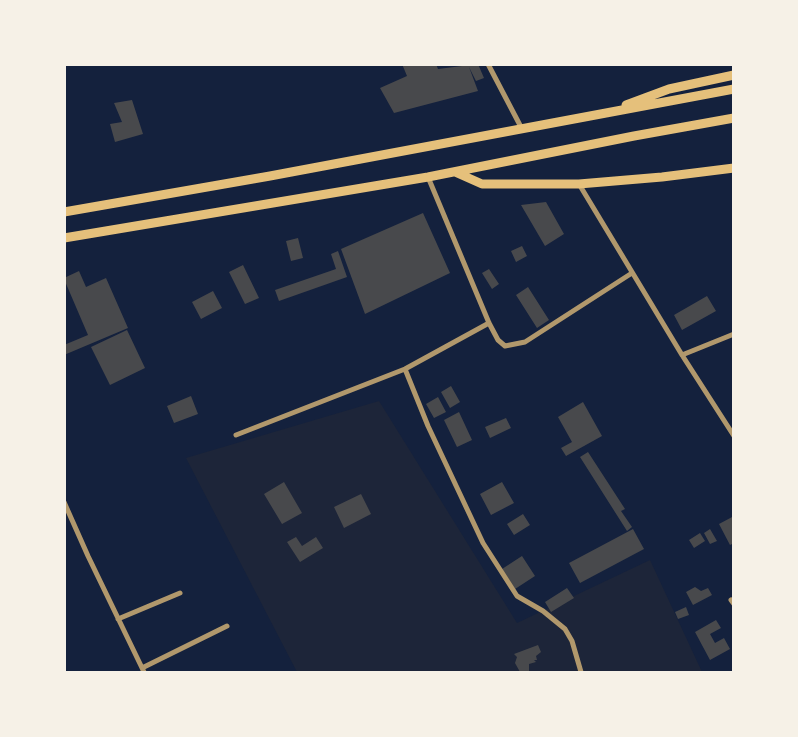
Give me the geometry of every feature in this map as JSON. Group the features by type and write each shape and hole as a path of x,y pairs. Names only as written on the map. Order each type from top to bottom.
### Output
{"highway":[{"path":"605,113 669,89 734,75"},
{"path":"64,212 733,90"},
{"path":"64,238 428,177 734,118"},
{"path":"455,172 482,184 579,184 734,168"}],"street":[{"path":"488,64 522,129"},
{"path":"428,177 489,322 498,340 505,346 525,342 633,273"},
{"path":"579,184 681,355 734,436"},
{"path":"236,435 405,369 489,322"},
{"path":"681,355 734,334"},
{"path":"405,369 428,426 483,543 517,596 543,611 565,629 573,641 580,672"},
{"path":"64,502 143,670 227,626"},
{"path":"118,619 180,593"}],"shaded area":[{"path":"379,401 517,623 650,560 702,672 297,672 186,458"}],"building":[{"path":"402,64 436,64 438,69 478,64 484,78 476,81 469,67 478,91 394,113 380,88 407,76"},
{"path":"132,100 143,134 115,142 110,124 122,122 114,103"},
{"path":"546,202 564,234 545,246 521,205"},
{"path":"423,213 450,273 365,314 341,249"},
{"path":"298,238 303,258 291,261 286,241"},
{"path":"522,246 527,256 516,262 511,251"},
{"path":"338,251 347,277 279,301 275,290 336,269 331,254"},
{"path":"243,265 259,298 245,304 229,272"},
{"path":"489,269 499,284 492,289 482,273"},
{"path":"79,271 86,287 106,278 128,328 64,355 64,345 88,335 64,279"},
{"path":"528,287 549,320 537,328 516,295"},
{"path":"213,291 222,308 201,319 192,302"},
{"path":"707,296 716,311 682,330 674,315"},
{"path":"127,330 145,368 110,385 91,347"},
{"path":"451,386 460,402 450,408 441,392"},
{"path":"191,396 198,414 174,423 167,406"},
{"path":"438,397 446,412 434,418 426,404"},
{"path":"583,402 602,436 566,456 561,448 572,442 558,417"},
{"path":"459,412 472,440 457,447 444,420"},
{"path":"506,418 511,428 490,438 485,427"},
{"path":"588,452 625,509 621,511 632,527 627,531 580,457"},
{"path":"284,482 302,513 282,524 264,494"},
{"path":"502,482 514,503 491,515 480,494"},
{"path":"361,494 371,514 344,528 334,507"},
{"path":"523,514 530,525 514,535 507,524"},
{"path":"734,516 734,543 730,545 719,524"},
{"path":"633,529 644,549 580,583 569,563"},
{"path":"710,529 717,541 710,544 704,533"},
{"path":"700,533 705,541 694,548 689,540"},
{"path":"296,537 302,546 316,537 323,548 300,562 287,542"},
{"path":"522,556 535,576 515,589 502,569"},
{"path":"695,587 701,591 708,588 712,595 693,605 686,592"},
{"path":"567,588 574,598 551,612 545,602"},
{"path":"686,607 689,615 678,619 675,612"},
{"path":"716,620 721,628 710,634 715,643 724,638 730,649 710,660 695,632"},
{"path":"538,645 541,652 536,656 537,660 534,660 536,662 529,664 529,671 520,672 515,663 517,657 514,654"}]}
